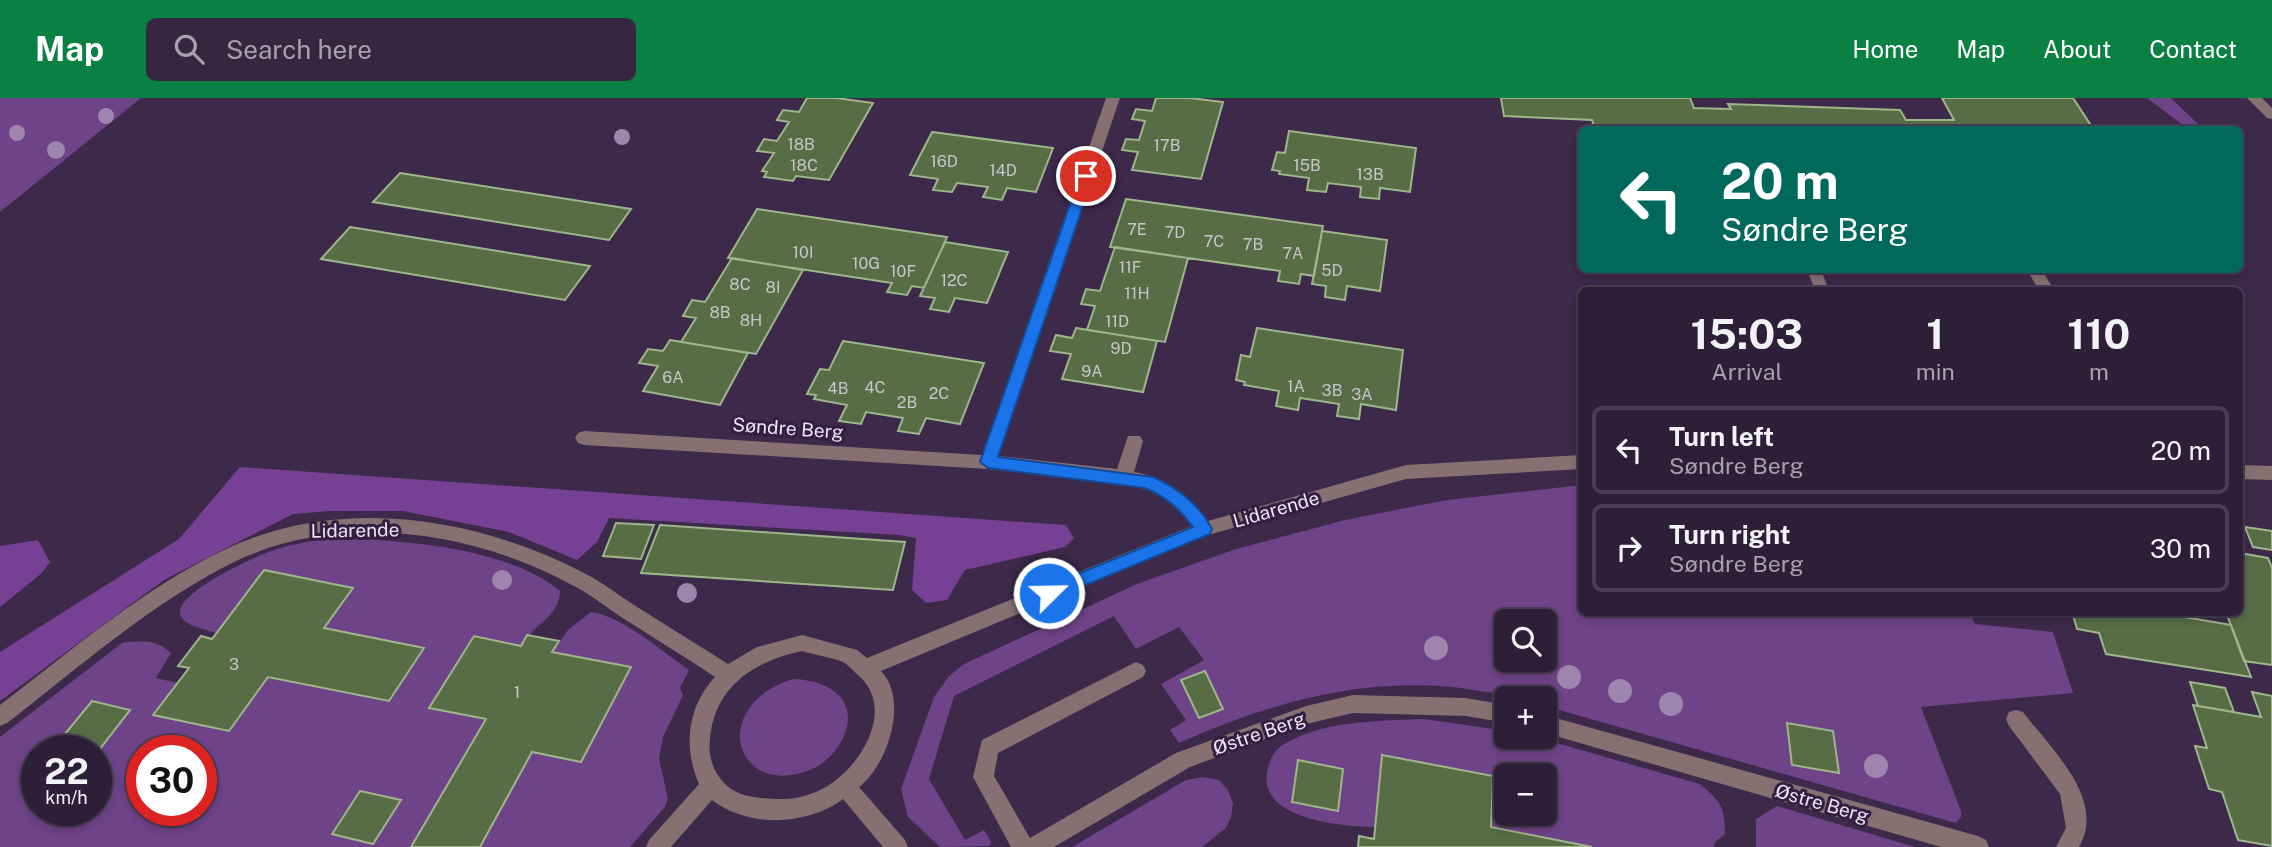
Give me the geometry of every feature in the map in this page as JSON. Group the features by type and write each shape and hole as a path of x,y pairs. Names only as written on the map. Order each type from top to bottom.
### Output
{"street":[{"path":"988,462 1113,98"},
{"path":"2254,98 2272,115"},
{"name":"Søndre Berg","path":"584,438 988,462 1124,477 1147,481 1169,491 1185,504 1204,529"},
{"path":"1124,477 1134,441"},
{"name":"Lidarende","path":"868,667 1204,529 1406,472 1578,462"},
{"path":"2243,472 2272,473"},
{"name":"Lidarende","path":"0,717 110,634 195,575 232,554 272,537 335,526 367,526 453,535 502,547 575,578 729,675"},
{"path":"802,643 827,645 850,653 868,667 881,688 886,712 882,739 869,765 847,788 820,804 789,813 759,813 732,803 712,786 700,765 696,742 701,717 712,695 729,675 751,658 776,648 802,643"},
{"path":"1023,847 983,778 989,747 1136,671"},
{"name":"Østre Berg","path":"1034,847 1183,761 1240,737 1306,715 1353,704 1430,704 1494,711"},
{"path":"2016,719 2070,790 2077,830 2067,847"},
{"name":"Østre Berg","path":"1557,727 1978,847"},
{"path":"657,847 712,786"},
{"path":"847,788 897,847"}],"shaded area":[{"path":"0,98 141,98 0,212"},
{"path":"2147,98 2171,98 2200,126 2184,126"},
{"path":"240,467 1066,525 1074,538 1065,547 965,570 947,600 926,603 912,590 916,538 899,535 609,518 597,542 577,560 509,532 403,511 293,514 164,580 0,701 0,652 179,539"},
{"path":"1578,486 1578,616 1971,616 1975,624 2053,632 2073,693 1921,707 1961,811 1961,817 1956,823 1557,709 1557,686 1494,686 1494,693 1452,687 1404,685 1338,692 1273,707 1179,743 1170,730 1186,720 1161,684 1204,660 1179,627 1136,649 1114,616 954,696 929,779 965,840 984,830 991,842 990,846 940,847 908,817 901,789 934,697 949,676 964,664 1137,584 1236,549 1345,520 1447,500"},
{"path":"324,539 351,539 448,548 510,564 537,576 560,591 555,608 521,646 473,636 430,707 486,719 411,847 0,847 0,737 122,643 154,643 171,653 156,678 178,683 154,715 229,731 268,677 390,701 423,648 324,628 352,587 264,570 216,633 182,618 181,609 187,599 215,578 248,561 290,545"},
{"path":"38,540 50,562 42,573 0,607 0,546"},
{"path":"591,612 629,627 689,670 680,688 683,695 663,737 659,758 668,799 665,807 630,847 480,847 532,752 581,762 630,668 552,652 568,630"},
{"path":"793,679 818,683 838,694 848,712 847,724 840,744 822,764 804,772 780,776 761,771 748,760 741,744 741,726 749,708 766,691"},
{"path":"1424,719 1494,729 1494,749 1557,749 1557,743 1700,784 1720,806 1725,834 1715,842 1714,847 1592,847 1491,827 1493,776 1382,755 1375,827 1325,822 1289,810 1276,801 1268,789 1267,773 1278,748 1318,730 1371,721"},
{"path":"1203,777 1219,780 1228,790 1233,803 1226,828 1202,847 1072,847 1186,780"},
{"path":"1777,806 1915,847 1756,847 1756,819"}],"building":[{"path":"807,98 836,98 873,103 829,180 796,176 793,181 764,177 767,172 762,171 774,153 757,151 764,139 777,141 789,122 777,120 783,110 799,112"},
{"path":"1156,98 1223,102 1201,179 1132,170 1138,152 1122,150 1126,139 1139,140 1145,121 1132,119 1136,109 1152,111"},
{"path":"1501,98 1690,98 1694,108 1731,109 1728,104 1900,110 1906,120 1954,120 1942,98 2073,98 2091,126 1594,126 1592,120 1504,116"},
{"path":"1289,131 1416,148 1410,192 1380,188 1379,199 1360,197 1361,187 1328,183 1326,192 1307,190 1309,178 1279,174 1280,171 1272,170 1277,152 1285,153"},
{"path":"932,132 1053,148 1036,192 1007,188 1002,200 983,197 988,187 957,183 952,192 933,190 938,179 910,175"},
{"path":"400,173 631,209 609,240 373,202"},
{"path":"1126,199 1323,226 1314,276 1301,274 1299,284 1278,281 1280,271 1110,247"},
{"path":"757,209 947,237 924,288 912,286 907,295 887,292 892,283 728,258"},
{"path":"350,227 590,266 565,300 321,259"},
{"path":"1322,231 1387,240 1380,291 1347,286 1345,300 1325,297 1326,286 1312,284"},
{"path":"945,242 1008,252 987,303 955,298 949,312 930,309 935,298 920,296"},
{"path":"1115,247 1188,258 1165,342 1087,330 1095,306 1081,304 1086,289 1100,291"},
{"path":"732,258 803,270 756,354 681,342 696,318 683,316 692,300 705,302"},
{"path":"1076,328 1157,341 1143,392 1062,379 1071,354 1050,351 1056,335 1072,338"},
{"path":"1257,328 1403,350 1396,410 1361,404 1359,419 1337,416 1339,404 1300,398 1298,410 1276,406 1279,391 1244,385 1245,382 1236,380 1241,355 1250,357"},
{"path":"670,340 748,353 720,405 643,391 658,366 639,363 648,349 663,351"},
{"path":"843,341 984,363 960,424 926,418 919,434 898,431 903,418 866,412 861,424 839,421 847,405 814,399 816,395 807,394 820,369 829,370"},
{"path":"616,523 654,525 641,559 603,556"},
{"path":"660,525 905,542 893,590 641,573"},
{"path":"2245,527 2272,531 2272,550 2253,547"},
{"path":"2243,554 2268,558 2272,568 2272,665 2244,661 2227,616 2243,616"},
{"path":"264,570 353,588 324,628 424,648 389,701 268,677 229,731 153,715 189,668 178,666 201,636 212,639"},
{"path":"2073,616 2178,616 2231,625 2251,677 2106,654 2099,633 2077,629"},
{"path":"527,635 559,641 552,652 631,667 581,762 532,752 480,847 411,847 486,719 429,708 474,636 521,646"},
{"path":"1205,671 1223,709 1199,718 1181,680"},
{"path":"2190,682 2225,688 2234,712 2198,706"},
{"path":"2252,692 2272,696 2272,846 2238,840 2222,792 2209,789 2195,746 2207,748 2193,705 2261,717"},
{"path":"92,701 130,710 111,735 64,735"},
{"path":"1787,723 1833,731 1839,773 1792,765"},
{"path":"1382,755 1493,776 1491,827 1592,847 1358,847 1359,836 1374,839"},
{"path":"1298,760 1343,769 1338,811 1292,802"},
{"path":"360,791 401,800 373,844 332,834"}],"route":[{"path":"1049,593 1204,529 1185,504 1169,491 1147,481 988,462 1086,176"}]}
